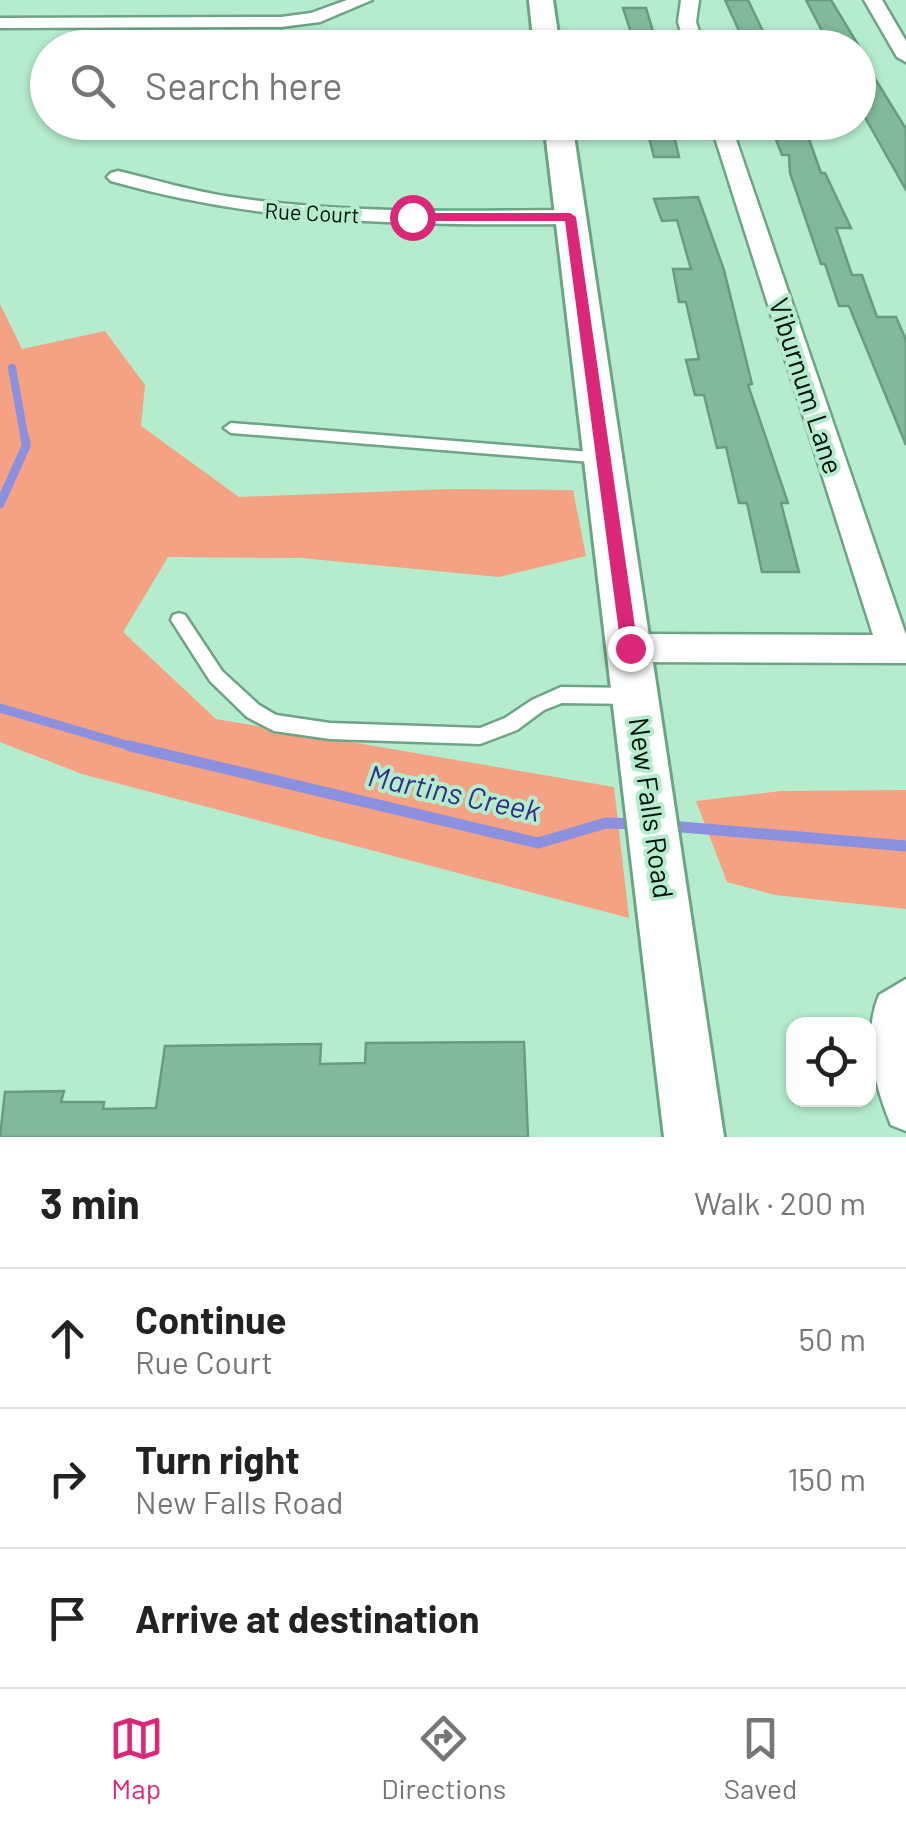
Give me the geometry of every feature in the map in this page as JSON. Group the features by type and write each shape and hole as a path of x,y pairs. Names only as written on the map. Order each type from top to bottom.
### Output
{"main road":[{"path":"542,0 545,30"},
{"name":"New Falls Road","path":"560,140 694,1137"}],"street":[{"path":"12,0 0,20 189,24 298,21 363,0"},
{"path":"189,24 198,0"},
{"path":"690,0 690,30"},
{"path":"873,0 906,57"},
{"name":"Viburnum Lane","path":"726,140 899,649"},
{"name":"Rue Court","path":"118,177 172,195 262,211 412,217 570,217"},
{"path":"630,648 899,649"},
{"path":"906,999 893,1009 888,1037 906,1110"}],"lane":[{"path":"231,428 604,458"},
{"path":"178,620 216,676 274,724 330,731 480,736 562,695 636,696"}],"shaded area":[{"path":"0,304 22,349 105,331 145,385 141,426 239,497 450,489 573,490 586,556 499,577 301,558 168,557 123,632 216,719 614,787 629,918 82,774 0,742"},
{"path":"906,790 906,909 775,895 727,882 696,801 781,791"}],"building":[{"path":"725,0 748,0 762,30 739,30"},
{"path":"806,0 831,0 849,30 822,30"},
{"path":"623,8 646,8 653,30 630,30"},
{"path":"876,80 906,129 906,190 876,137"},
{"path":"650,140 675,140 679,157 654,157"},
{"path":"776,140 809,140 821,173 825,173 851,228 836,228 852,275 862,275 877,317 896,317 906,340 906,445 849,306 839,306 825,264 821,264 790,173 789,155 782,155"},
{"path":"698,197 724,270 752,384 748,385 788,503 781,503 799,572 762,572 747,503 739,503 726,447 717,448 704,395 695,395 686,360 699,359 686,302 679,302 673,269 691,269 677,220 662,221 654,199"},
{"path":"524,1042 528,1137 0,1137 5,1092 64,1091 61,1102 104,1102 103,1109 156,1108 165,1046 321,1044 320,1064 365,1063 366,1043"}],"waterway":[{"path":"12,368 25,440"},
{"path":"0,504 26,446 25,438"},
{"name":"Martins Creek","path":"0,708 140,749"},
{"name":"Martins Creek","path":"130,746 538,843 606,823 639,824"},
{"name":"Martins Creek","path":"670,826 906,846"}],"route":[{"path":"412,217 570,217 630,648"}]}
